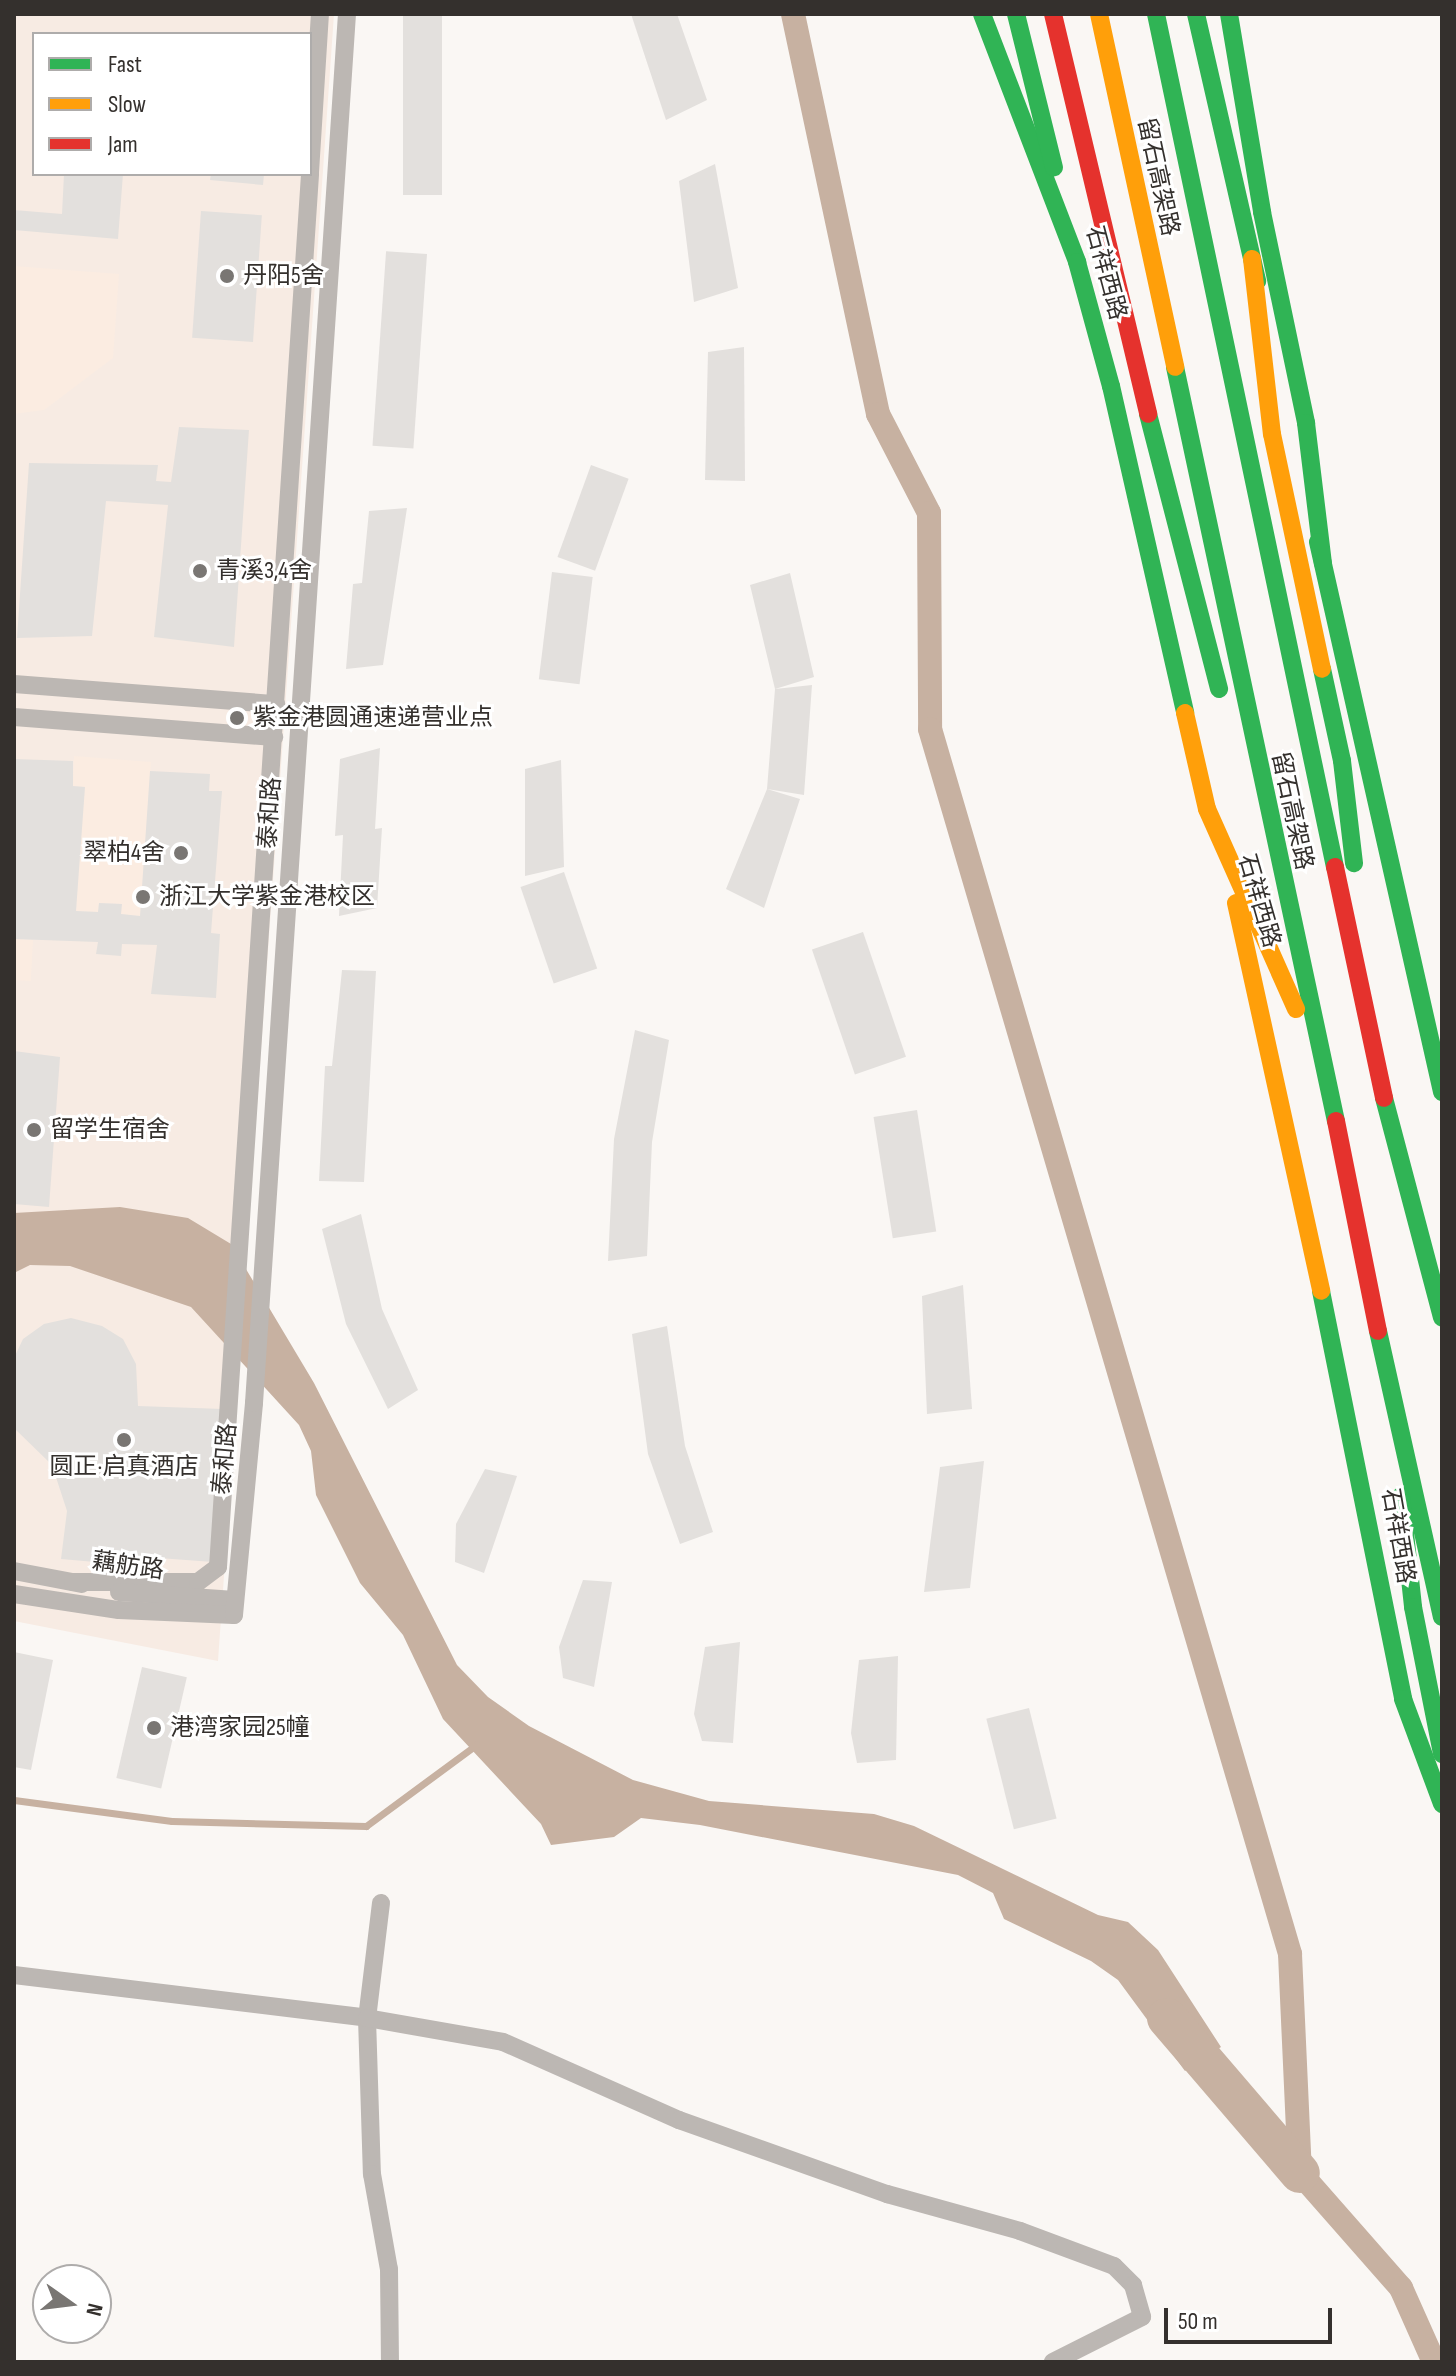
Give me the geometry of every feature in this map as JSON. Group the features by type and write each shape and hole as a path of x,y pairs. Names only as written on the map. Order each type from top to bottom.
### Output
{"main road":[{"path":"982,14 1077,262"},
{"name":"石祥西路","path":"1016,14 1111,386 1207,809 1249,946 1364,1488 1403,1699 1424,1766 1442,1804"},
{"path":"1053,14 1112,277 1223,704"},
{"name":"留石高架路","path":"1099,14 1278,864 1328,1079 1392,1402 1442,1617"},
{"name":"留石高架路","path":"1156,14 1379,1078 1442,1317"},
{"path":"1196,14 1442,1092"},
{"path":"1229,14 1306,423 1323,564"},
{"path":"1252,259 1272,434 1342,761 1379,1078"},
{"path":"1232,734 1278,864"},
{"path":"1207,809 1328,1079"},
{"name":"石祥西路","path":"1392,1402 1413,1607 1442,1754"}],"street":[{"name":"泰和路","path":"312,141 320,14"},
{"name":"泰和路","path":"234,1608 265,1249 347,14"},
{"name":"泰和路","path":"73,1582 198,1582 218,1567 310,176"},
{"path":"14,684 276,704"},
{"path":"14,717 274,737"},
{"name":"藕舫路","path":"14,1571 138,1595 234,1608"},
{"name":"藕舫路","path":"14,1594 119,1610 234,1608"},
{"path":"381,1903 367,2018 372,2174 389,2269 390,2362"},
{"path":"14,1975 367,2018 503,2042 679,2120 887,2194 1020,2231 1114,2266 1133,2285 1142,2317 1053,2362"}],"shaded area":[{"name":"浙江大学紫金港校区","path":"14,14 334,14 218,1661 14,1621"},
{"path":"14,266 119,274 113,358 44,410 14,414"},
{"path":"74,756 151,762 140,916 121,914 121,904 99,903 98,912 76,911 84,787 73,786"},
{"path":"14,939 33,940 31,981 14,980"},
{"path":"120,1207 188,1218 231,1244 314,1383 457,1665 488,1697 529,1726 633,1780 709,1801 874,1814 914,1826 1098,1915 1128,1922 1158,1950 1221,2047 1185,2071 1118,1980 1091,1961 1004,1919 993,1893 958,1875 700,1825 641,1818 614,1837 551,1845 541,1824 443,1719 403,1635 360,1583 316,1495 311,1451 299,1425 191,1307 70,1266 30,1265 14,1273 14,1213"}],"building":[{"path":"403,14 442,14 442,195 403,195"},
{"path":"631,14 677,14 707,100 666,120"},
{"path":"715,164 738,288 694,302 679,181"},
{"path":"64,176 123,176 118,239 14,230 14,210 62,214"},
{"path":"211,176 264,176 263,185 210,180"},
{"name":"丹阳5舍","path":"201,211 262,215 253,342 192,338"},
{"path":"386,251 427,254 413,449 372,446"},
{"path":"744,347 745,481 705,480 708,352"},
{"name":"青溪3,4舍","path":"179,427 249,430 234,647 154,637 168,505 106,501 92,636 17,638 29,463 158,465 156,481 171,482"},
{"path":"591,465 629,479 595,571 557,557"},
{"path":"407,508 383,665 346,669 353,584 362,583 369,511"},
{"path":"552,572 593,577 580,684 539,679"},
{"path":"790,573 814,677 775,689 750,585"},
{"path":"812,685 804,795 767,789 775,689"},
{"path":"380,748 375,829 382,828 377,908 339,916 343,835 335,836 340,759"},
{"path":"14,759 73,761 73,786 85,787 76,911 98,912 99,903 122,904 121,914 140,916 150,771 210,774 209,791 222,791 211,933 220,934 216,998 151,994 157,945 122,944 121,956 96,954 98,942 14,939"},
{"path":"561,760 564,867 525,876 525,769"},
{"path":"767,789 800,799 764,908 726,889"},
{"path":"564,872 597,968 554,983 521,887"},
{"path":"863,932 906,1057 855,1074 812,950"},
{"path":"342,970 376,971 364,1182 319,1181 325,1066 332,1066"},
{"path":"635,1030 669,1040 652,1142 647,1256 608,1261 614,1139"},
{"name":"留学生宿舍","path":"14,1051 60,1057 49,1207 14,1204"},
{"path":"917,1110 936,1231 893,1238 874,1117"},
{"path":"361,1214 382,1309 418,1390 388,1409 346,1324 322,1229"},
{"path":"963,1285 972,1409 927,1414 922,1296"},
{"name":"圆正·启真酒店","path":"71,1318 102,1326 123,1339 136,1364 138,1406 223,1409 213,1562 118,1555 118,1564 61,1559 67,1511 52,1465 15,1429 14,1358 23,1339 44,1324"},
{"path":"667,1326 685,1446 713,1532 680,1544 648,1454 632,1334"},
{"path":"984,1461 970,1588 924,1592 940,1467"},
{"path":"485,1469 517,1476 484,1573 455,1562 456,1524"},
{"path":"583,1580 612,1582 594,1687 563,1678 559,1647"},
{"path":"740,1642 733,1743 702,1741 694,1714 705,1647"},
{"path":"14,1652 53,1660 31,1770 14,1767"},
{"path":"898,1656 896,1760 857,1763 851,1733 859,1660"},
{"name":"港湾家园25幢","path":"142,1667 187,1677 161,1788 116,1778"},
{"path":"1029,1708 1057,1819 1014,1829 986,1719"}],"waterway":[{"path":"793,14 878,414 929,513 930,729 1290,1954 1300,2173 1401,2288 1434,2362"},
{"path":"14,1800 172,1821 366,1826 476,1745"},
{"path":"1167,2018 1300,2173"}],"traffic: fast":[{"path":"982,14 1077,262 1111,386 1185,713"},
{"path":"1016,14 1054,167"},
{"path":"1156,14 1335,867"},
{"path":"1196,14 1257,281"},
{"path":"1229,14 1262,212 1306,423 1323,564"},
{"path":"1175,367 1336,1121"},
{"path":"1148,414 1219,689"},
{"path":"1318,542 1442,1092"},
{"path":"1322,669 1342,761 1354,863"},
{"path":"1384,1098 1442,1317"},
{"path":"1321,1291 1403,1699 1442,1804"},
{"path":"1378,1331 1442,1617"},
{"path":"1401,1496 1413,1607 1442,1754"}],"traffic: slow":[{"path":"1099,14 1175,367"},
{"path":"1252,259 1272,434 1322,669"},
{"path":"1185,713 1207,809 1296,1009"},
{"path":"1236,903 1321,1291"}],"traffic: jam":[{"path":"1053,14 1148,414"},
{"path":"1335,867 1384,1098"},
{"path":"1336,1121 1378,1331"}],"place":[{"name":"丹阳5舍","path":"227,276"},
{"name":"青溪3,4舍","path":"200,571"},
{"name":"紫金港圆通速递营业点","path":"237,718"},
{"name":"翠柏4舍","path":"181,853"},
{"name":"浙江大学紫金港校区","path":"143,897"},
{"name":"留学生宿舍","path":"34,1130"},
{"name":"圆正·启真酒店","path":"124,1440"},
{"name":"港湾家园25幢","path":"154,1728"}]}
